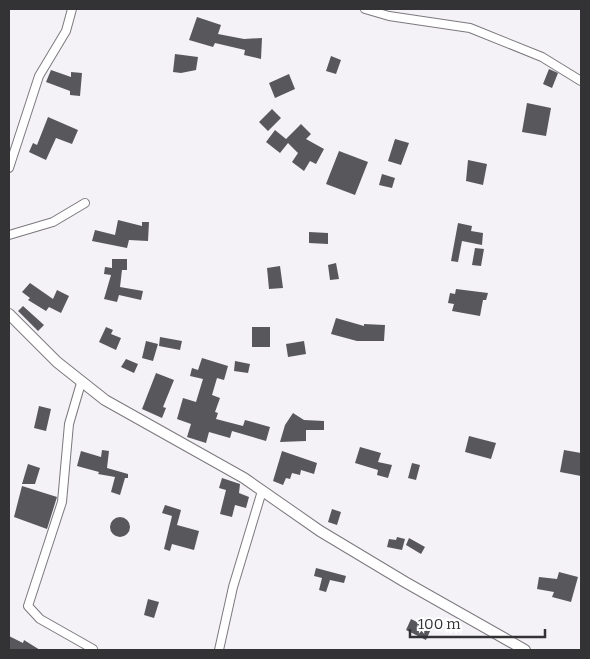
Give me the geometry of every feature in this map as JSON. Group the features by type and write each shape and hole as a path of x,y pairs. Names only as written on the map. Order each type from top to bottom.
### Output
{"main road":[{"path":"9,314 81,383 153,429 218,463 320,531 388,572 526,650"}],"street":[{"path":"9,168 39,76 66,31 72,9"},
{"path":"364,9 389,16 470,28 534,53 581,81"},
{"path":"9,235 53,222 85,203"},
{"path":"81,383 68,424 62,502 28,606 40,619 93,649"},
{"path":"219,650 233,587 262,491"}],"building":[{"path":"197,17 221,25 218,34 244,39 262,38 261,59 244,55 245,50 215,43 213,47 189,40"},
{"path":"175,54 198,57 196,70 181,73 173,72"},
{"path":"331,56 341,60 336,74 326,71"},
{"path":"549,69 558,73 552,88 543,84"},
{"path":"51,70 71,77 71,72 82,73 80,96 70,95 70,91 46,82"},
{"path":"289,74 295,89 275,98 269,83"},
{"path":"527,103 551,108 546,136 522,132"},
{"path":"272,109 281,118 268,131 259,122"},
{"path":"48,117 78,130 72,144 56,138 46,160 29,152 33,143 37,145"},
{"path":"301,124 311,134 306,139 324,149 316,164 310,161 304,171 292,162 298,153 288,143 280,153 266,142 275,130 286,139"},
{"path":"395,139 409,143 401,165 388,161"},
{"path":"339,151 368,162 355,195 326,184"},
{"path":"468,160 487,164 483,185 466,181"},
{"path":"382,174 395,178 392,188 379,185"},
{"path":"118,220 142,226 142,222 149,222 148,241 129,240 127,248 92,241 95,230 115,235"},
{"path":"458,223 472,226 471,231 483,233 482,245 462,241 458,262 451,261"},
{"path":"309,232 328,233 328,244 309,243"},
{"path":"475,248 484,249 481,266 472,265"},
{"path":"112,259 127,259 127,270 122,270 120,287 143,291 141,300 119,295 117,302 104,299 111,275 104,274 105,267 112,268"},
{"path":"336,263 339,279 330,280 328,265"},
{"path":"280,266 283,288 269,289 267,268"},
{"path":"30,283 53,299 57,290 69,296 61,313 49,307 46,311 28,300 30,298 22,292"},
{"path":"456,289 488,293 486,300 483,300 480,316 452,311 454,304 448,303 450,293 455,294"},
{"path":"23,306 44,325 38,331 18,311"},
{"path":"336,318 364,326 364,324 385,325 384,341 357,341 331,334"},
{"path":"106,327 113,330 111,334 121,338 116,350 99,342"},
{"path":"252,327 270,327 270,347 252,347"},
{"path":"160,337 182,341 180,350 159,346"},
{"path":"146,341 158,344 153,361 142,358"},
{"path":"304,341 306,354 288,357 286,344"},
{"path":"202,358 228,366 224,380 217,378 212,395 220,398 215,412 218,413 216,419 243,426 245,420 270,427 266,441 232,431 230,438 209,432 206,443 187,437 191,424 177,419 183,398 196,402 203,379 190,376 192,368 198,370"},
{"path":"126,359 138,364 134,373 121,367"},
{"path":"235,361 250,364 248,373 234,371"},
{"path":"156,373 174,380 163,407 166,408 162,418 142,409"},
{"path":"39,406 51,409 46,431 34,428"},
{"path":"293,413 304,420 324,421 324,430 306,430 306,441 280,442 285,425"},
{"path":"469,436 496,443 491,459 465,452"},
{"path":"360,447 381,453 378,462 392,465 388,478 377,475 378,470 355,463"},
{"path":"102,450 109,451 107,468 128,474 120,495 111,492 115,477 98,474 99,472 77,466 81,451 101,457"},
{"path":"564,450 581,453 581,476 560,472"},
{"path":"282,451 317,463 314,474 301,470 300,475 292,473 290,479 286,478 283,485 273,481"},
{"path":"412,463 420,465 416,480 408,478"},
{"path":"28,464 40,468 35,484 22,484"},
{"path":"222,478 240,484 239,493 249,497 246,508 235,505 232,517 220,514 226,490 219,488"},
{"path":"22,486 57,497 47,529 14,517"},
{"path":"165,505 181,510 177,525 199,531 194,550 172,544 170,551 164,549 172,516 162,513"},
{"path":"332,509 341,512 337,525 328,522"},
{"path":"120,517 127,520 130,527 127,534 120,537 113,534 110,527 113,520"},
{"path":"397,537 405,539 402,550 387,547 389,539 396,540"},
{"path":"409,538 425,547 421,554 406,545"},
{"path":"316,568 346,576 344,583 330,580 326,592 319,590 322,578 314,576"},
{"path":"559,572 578,577 571,602 552,597 554,592 537,589 539,577 557,579"},
{"path":"148,599 159,602 154,618 144,615"},
{"path":"411,619 431,629 426,640 406,630"},
{"path":"9,636 23,643 24,640 40,650 9,650"}]}
